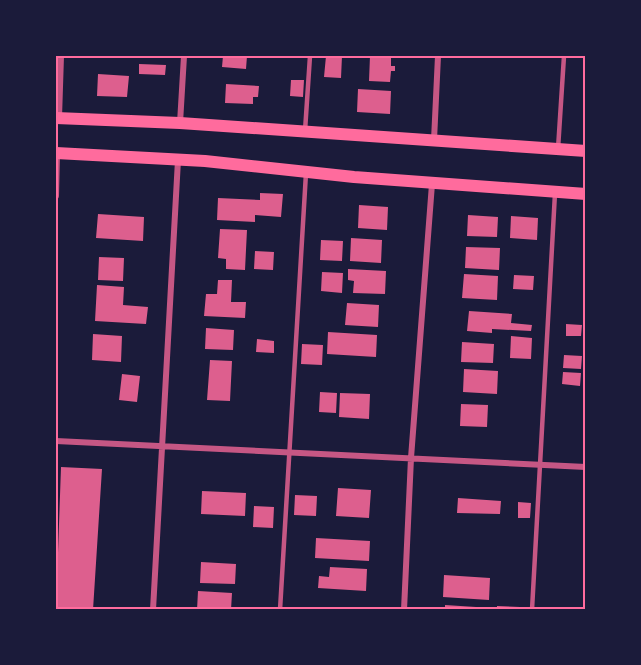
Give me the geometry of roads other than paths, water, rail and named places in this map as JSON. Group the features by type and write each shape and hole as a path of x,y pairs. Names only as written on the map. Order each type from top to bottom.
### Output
{"main road":[{"path":"57,118 180,123 585,151"},
{"path":"56,153 178,160 432,184 585,194"}],"street":[{"path":"57,118 61,56"},
{"path":"180,123 184,56"},
{"path":"434,141 438,56"},
{"path":"56,153 56,196"},
{"path":"153,609 178,160"},
{"path":"404,609 411,458 432,184"},
{"path":"56,441 585,467"}],"lane":[{"path":"305,131 310,56"},
{"path":"558,149 564,56"},
{"path":"280,609 306,173"},
{"path":"532,609 538,465 555,192"}]}
